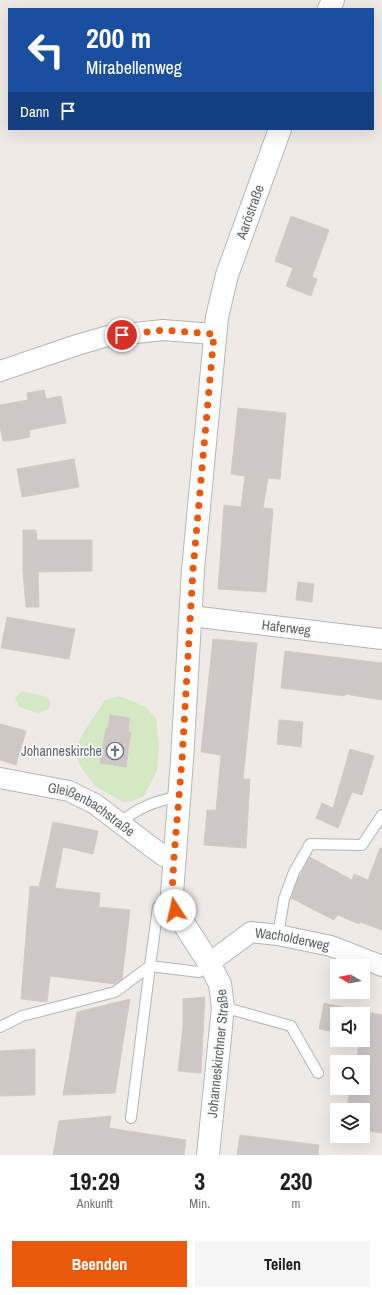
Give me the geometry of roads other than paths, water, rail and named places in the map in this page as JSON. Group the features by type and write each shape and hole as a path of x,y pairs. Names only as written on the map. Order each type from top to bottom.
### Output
{"street":[{"name":"Aaröstraße","path":"221,296 280,130"},
{"name":"Johanneskirchner Straße","path":"208,1155 223,1007 220,984 209,963 175,910 172,894 190,616 214,334 221,296"},
{"path":"0,371 108,336 163,330 214,334"},
{"name":"Haferweg","path":"190,616 382,639"},
{"name":"Gleißenbachstraße","path":"0,778 69,791 95,804 154,850 164,856 174,857"},
{"name":"Wacholderweg","path":"209,963 251,932 278,935 331,946 382,966"}],"lane":[{"path":"120,823 131,813 162,799 179,797"},
{"path":"278,935 284,899 294,872 310,844 362,845 382,815"},
{"path":"131,1118 158,907 172,894"},
{"path":"0,1027 22,1016 115,992 150,966 199,972 209,963"},
{"path":"223,1007 291,1026 318,1073"}],"place":[{"name":"Johanneskirche","path":"115,751"}]}
